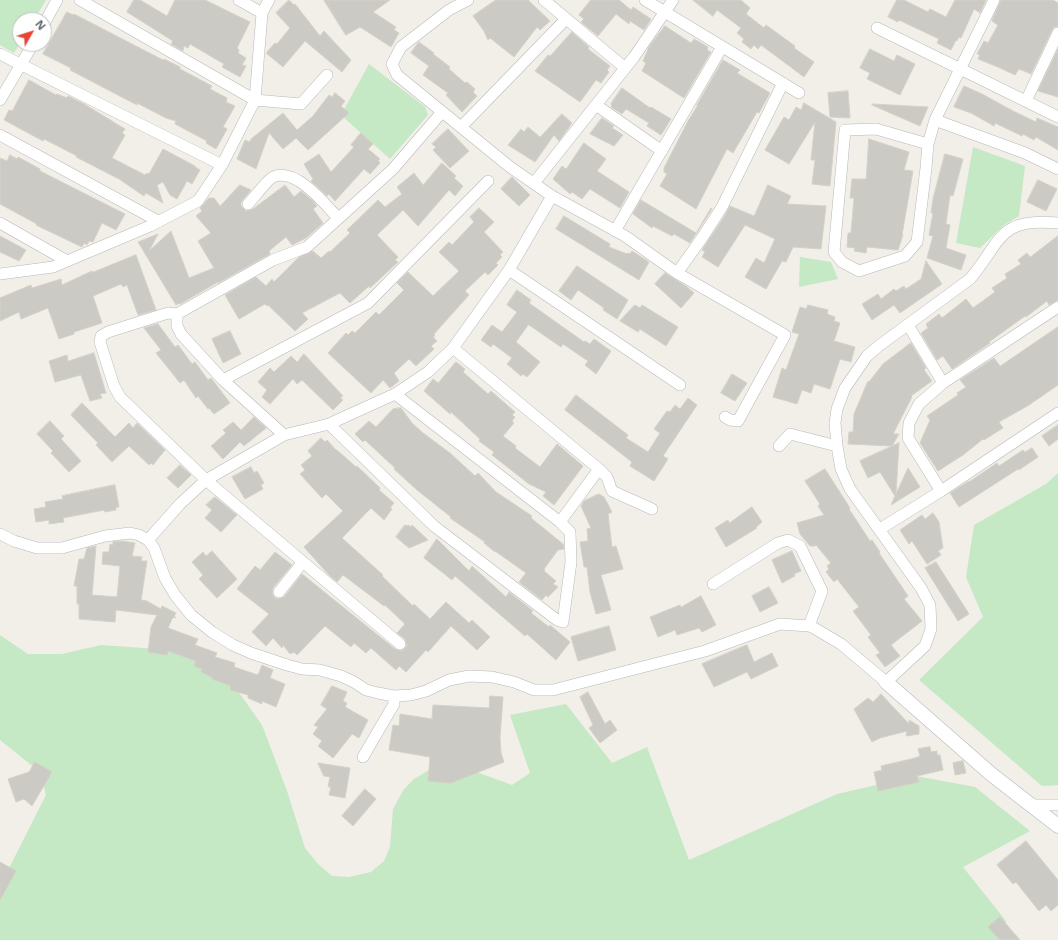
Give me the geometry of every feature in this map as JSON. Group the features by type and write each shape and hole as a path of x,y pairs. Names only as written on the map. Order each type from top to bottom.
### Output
{"street":[{"path":"50,12 57,0"},
{"path":"80,0 255,100 301,104 327,75"},
{"path":"238,0 262,13"},
{"path":"0,274 54,267 158,221 198,201 222,165 255,100 262,13 269,0"},
{"path":"468,0 449,10 401,47 392,64 397,75 510,167 552,196 625,236 677,273 785,334 738,421 730,420 725,417"},
{"path":"544,0 625,68"},
{"path":"645,0 799,93"},
{"path":"534,183 625,68 673,0"},
{"path":"928,144 876,129 845,130 834,252 842,262 859,271 905,256 917,242 928,144 935,120 994,0"},
{"path":"461,127 566,19"},
{"path":"877,28 1058,117"},
{"path":"1026,101 1058,34"},
{"path":"615,231 722,47"},
{"path":"0,100 28,52"},
{"path":"0,54 222,165"},
{"path":"677,273 722,207 783,83"},
{"path":"596,105 662,152"},
{"path":"400,644 206,480 120,397 114,386 100,342 102,336 108,332 168,313 177,314 272,260 307,247 392,169 442,112"},
{"path":"935,120 1025,153 1058,169"},
{"path":"0,135 158,221"},
{"path":"248,204 273,177 286,175 308,186 338,218"},
{"path":"223,380 368,303 488,181"},
{"path":"148,540 180,504 206,480 284,435 329,424 395,394 428,372 453,348 509,270 552,196"},
{"path":"886,682 925,646 931,629 930,605 921,588 850,489 841,469 837,446 835,423 837,408 845,388 867,356 970,279 1000,237 1018,225 1040,222 1058,223"},
{"path":"0,223 67,261"},
{"path":"509,270 680,385"},
{"path":"941,491 908,438 909,423 920,404 944,383 1058,307"},
{"path":"177,314 177,326 181,334 223,380 284,435"},
{"path":"908,325 944,383"},
{"path":"453,348 599,469 607,478 612,490 652,509"},
{"path":"329,424 434,526 557,620 563,622 571,562 570,532 560,522 395,394"},
{"path":"880,529 941,491 1058,413"},
{"path":"779,446 790,434 837,446"},
{"path":"560,522 599,469"},
{"path":"0,534 14,541 37,548 62,548 105,536 130,533 148,540 154,548 165,578 175,595 191,615 217,635 233,645 251,653 302,669 320,670 341,676 366,690 394,696 411,695 449,680 469,676 492,677 514,682 534,690 553,690 705,651 780,624 809,626 840,644 886,682 991,774 1058,826"},
{"path":"713,584 778,543 788,540 800,546 822,591 809,626"},
{"path":"279,592 303,562"},
{"path":"363,758 394,704 394,696"},
{"path":"1032,805 1058,805"}],"green space":[{"path":"0,0 46,0 39,12 12,12 12,52 0,45"},
{"path":"369,64 425,107 428,115 390,159 341,115"},
{"path":"973,147 1025,166 1019,216 1004,225 980,248 956,243"},
{"path":"800,257 831,262 838,279 799,287"},
{"path":"1058,473 1058,785 1042,786 919,680 983,617 966,577 974,525 1046,484"},
{"path":"0,635 28,654 62,654 101,645 157,649 204,659 235,687 262,725 287,791 305,848 318,864 332,876 349,877 371,872 384,861 390,847 393,809 404,789 414,779 429,770 453,768 479,773 512,785 530,773 510,715 566,704 612,763 647,747 689,860 837,794 916,776 975,787 1030,831 963,867 1006,921 1005,940 0,940 0,886 46,795 40,772 0,740"}],"building":[{"path":"134,0 140,0 167,16 175,0 205,0 250,22 237,48 239,50 238,53 246,58 242,65 246,66 240,77 222,67 224,64 190,44 188,48 184,46 183,51 171,44 173,41 127,12"},
{"path":"289,0 294,5 295,4 320,36 324,31 351,60 342,72 305,41 283,67 266,53 275,43 277,44 290,28 276,13"},
{"path":"324,0 390,0 373,12 396,27 394,30 399,33 391,47 360,27 346,35"},
{"path":"496,0 528,0 550,21 540,30 537,27 514,57 490,38 488,40 484,31 473,16"},
{"path":"591,0 619,0 631,10 633,7 651,19 644,30 630,21 629,24 616,14 598,36 581,22 584,19 579,15"},
{"path":"693,0 741,0 750,8 746,14 764,28 766,25 814,62 804,77 761,45 758,49 754,45 751,49 742,42 744,39 737,33 741,28 717,10 713,16"},
{"path":"897,0 904,0 928,12 930,9 946,17 955,0 986,0 980,13 974,9 961,38 959,37 957,41 956,40 951,50 937,43 939,39 899,20 898,22 888,17"},
{"path":"1001,0 1053,0 1058,3 1058,26 1054,27 1052,30 1031,74 1019,69 1015,75 978,59 980,55 977,54 984,41 988,43 998,25 992,21"},
{"path":"67,12 73,15 74,14 163,60 164,59 180,67 180,69 212,86 210,89 227,98 226,102 235,106 223,127 227,129 216,149 206,143 207,141 175,124 176,121 166,118 137,103 137,105 43,54 44,52 52,52 52,38"},
{"path":"665,26 691,43 694,39 708,47 707,50 711,52 684,98 642,71 646,63 643,61 649,47"},
{"path":"572,32 589,47 588,49 610,66 607,70 609,72 601,83 596,80 580,102 535,71 548,55 550,56"},
{"path":"419,42 450,67 449,69 465,83 467,82 475,89 473,92 477,96 462,112 446,95 448,93 423,75 429,66 411,53"},
{"path":"870,49 894,61 897,55 915,64 900,95 867,79 870,73 860,68"},
{"path":"1058,49 1058,97 1038,91"},
{"path":"723,60 740,70 737,73 770,93 733,153 727,149 696,209 660,186 667,174 664,172 664,168 688,121"},
{"path":"29,80 56,95 57,94 67,98 68,96 84,104 125,129 122,133 125,135 112,158 145,175 147,173 149,174 163,149 200,170 192,184 187,181 177,199 170,195 163,182 157,185 163,203 146,193 144,196 119,179 76,157 77,156 44,139 43,141 4,120 9,110 12,111"},
{"path":"964,86 1036,122 1037,118 1058,127 1058,150 1036,137 1034,140 995,123 994,126 971,113 954,107"},
{"path":"622,88 650,108 651,107 671,119 661,135 647,126 649,123 626,109 622,114 611,107 611,104"},
{"path":"848,91 850,118 830,117 828,93"},
{"path":"335,93 345,101 341,106 349,113 308,150 296,138 283,149 269,133 256,169 237,159 245,140 250,142 251,139 283,113 297,130 313,116 329,95 332,97"},
{"path":"804,103 836,122 830,186 812,184 815,160 811,160 815,122 789,164 765,150 784,117 789,120 796,107 801,110"},
{"path":"872,105 928,107 920,126"},
{"path":"562,114 572,123 559,141 554,135 535,162 508,145 521,129 524,132 528,127 540,137"},
{"path":"602,118 614,126 612,128 623,135 614,146 590,134"},
{"path":"448,129 469,151 450,168 433,150 436,147 432,144"},
{"path":"361,133 373,144 368,149 380,159 378,160 380,163 370,174 364,169 335,201 329,194 327,196 311,181 313,179 304,164 319,154 331,172 354,147 351,145"},
{"path":"869,139 909,152 904,170 913,171 903,235 898,250 867,247 866,253 854,251 855,248 847,247 848,233 851,233 854,198 850,198 852,179 866,179"},
{"path":"584,143 606,159 597,171 629,192 620,208 590,189 582,199 572,192 570,194 553,179 562,166 566,169"},
{"path":"945,154 963,159 953,196 950,195 946,224 950,225 946,248 966,255 961,270 927,258 933,236 929,235 933,213 931,213 933,199"},
{"path":"10,155 17,159 18,157 40,169 40,171 125,214 116,230 102,223 93,242 89,241 87,245 84,243 82,247 36,225 37,224 0,204 0,158 7,161"},
{"path":"442,163 456,176 454,178 463,186 455,196 449,190 418,226 403,210 377,235 398,257 395,260 398,262 370,288 369,286 350,303 340,293 302,313 308,319 295,331 268,305 267,306 265,304 239,319 225,295 256,277 266,286 272,279 274,282 299,257 313,251 321,258 329,251 330,252 350,233 347,230 378,200 385,207 402,194 397,187 414,173 423,185"},
{"path":"512,177 530,195 519,206 501,189"},
{"path":"1038,180 1057,189 1046,211 1027,202"},
{"path":"240,185 251,190 241,202 241,206 246,211 253,209 285,185 294,197 301,191 313,201 317,206 313,209 323,223 306,238 292,245 286,237 269,251 270,254 176,305 138,242 158,234 149,251 171,231 189,278 214,268 198,241 211,233 196,216 202,211 200,208 209,198 214,198 220,206"},
{"path":"768,185 791,196 787,204 826,206 821,249 793,247 786,262 782,261 766,289 745,277 756,258 764,263 775,239 745,225 718,267 702,257 705,252 702,250 730,206 754,216"},
{"path":"641,200 696,233 711,208 712,209 690,243 674,234 672,236 653,226 652,228 633,214"},
{"path":"479,208 494,222 484,232 503,252 500,255 502,257 496,263 498,265 488,275 485,272 465,291 469,295 434,334 435,336 433,337 437,341 431,346 434,349 416,366 409,359 394,373 399,381 390,388 383,380 371,393 328,353 346,333 348,335 352,331 355,333 376,312 379,315 404,290 397,283 408,272 433,296 459,271 439,252 449,242 452,245 474,222 470,217"},
{"path":"564,216 610,244 609,247 627,254 630,254 632,251 649,262 639,280 556,229"},
{"path":"0,236 26,250 19,261 0,252"},
{"path":"1058,236 1058,300 1049,305 1047,301 952,369 943,356 937,360 921,333 928,328 926,324 939,314 942,318 966,299 973,308 995,292 992,288 1007,278 1005,274 1021,264 1018,260 1027,253 1030,257"},
{"path":"136,255 156,310 138,315 127,285 123,287 121,284 93,296 102,323 74,332 74,334 59,339 48,308 21,319 19,312 0,321 0,298 31,285 32,288 61,279 62,285 92,271 93,272"},
{"path":"926,261 942,284 900,313 894,305 872,320 862,304 878,294 881,299 894,289 896,291 904,286 906,289 921,279"},
{"path":"577,266 628,300 617,319 578,290 571,300 559,291"},
{"path":"665,273 694,293 681,308 655,284"},
{"path":"517,290 531,300 529,303 584,342 585,341 590,344 594,339 611,351 596,374 585,365 588,361 563,344 561,347 529,325 516,342 540,362 527,377 523,374 521,376 507,364 512,358 493,344 491,347 481,340 492,325 502,332 517,312 507,305"},
{"path":"635,305 640,308 642,305 678,327 666,346 640,329 638,332 620,321"},
{"path":"808,305 828,310 827,314 835,317 834,321 840,323 834,341 855,347 851,362 840,359 830,389 814,384 811,393 802,390 797,404 773,397 782,368 786,370 799,334 792,332 800,307 806,309"},
{"path":"158,324 175,347 178,345 192,364 195,362 208,380 211,378 230,403 214,414 198,396 196,398 184,380 180,383 156,353 161,350 144,328"},
{"path":"1058,327 1058,385 1029,405 999,422 1003,428 984,440 983,439 963,455 938,471 920,443 930,420 927,416 958,395 957,393 966,387 960,380 994,358 1000,366"},
{"path":"230,331 241,354 223,363 212,339"},
{"path":"911,343 926,368 924,370 932,381 911,396 912,397 893,434 899,434 892,446 848,444 849,432 853,432 854,414 868,381 869,382 883,364"},
{"path":"94,353 106,393 100,394 102,398 90,401 81,375 55,382 49,361 67,355 68,361"},
{"path":"304,354 343,396 340,398 343,400 333,410 302,380 297,384 293,379 270,404 262,397 267,390 258,382 270,368 274,372 291,356 297,362"},
{"path":"456,362 465,369 463,372 488,394 491,391 515,412 512,415 515,417 512,421 514,423 503,436 516,446 515,448 540,467 557,444 583,466 554,505 543,496 546,492 529,484 492,455 494,452 479,441 480,439 451,412 450,414 424,391 433,379 438,383"},
{"path":"732,374 747,383 735,401 721,393"},
{"path":"576,395 628,435 626,438 648,452 660,433 654,429 667,411 670,412 675,405 680,409 688,398 697,405 663,456 668,459 654,481 630,466 632,462 565,410"},
{"path":"82,403 115,437 129,423 133,428 137,423 165,450 153,465 151,463 149,465 129,446 112,462 96,445 98,443 71,415"},
{"path":"401,408 412,423 423,433 450,453 475,476 478,473 496,492 532,516 531,518 563,544 564,549 558,550 544,569 544,571 556,581 553,584 558,587 548,597 546,595 542,600 519,582 526,573 450,518 451,517 417,490 394,469 395,468 365,440 363,442 355,434 369,421 376,427 393,409"},
{"path":"254,417 266,428 244,446 240,442 223,459 211,446 226,433 223,430 233,422 241,430"},
{"path":"50,421 64,436 61,439 81,461 69,472 51,453 53,451 37,434"},
{"path":"1058,425 1058,439 1049,446 1042,436"},
{"path":"321,438 325,442 327,440 336,450 356,467 357,466 380,488 379,490 394,503 390,508 392,509 384,520 371,508 342,538 383,575 382,576 413,606 414,604 430,619 446,602 469,623 472,620 490,637 477,650 451,626 428,652 426,650 406,672 399,666 396,670 371,648 366,653 354,643 351,647 325,626 297,655 294,652 290,654 283,645 282,648 273,638 266,646 252,632 269,614 237,589 255,566 260,570 275,552 292,565 273,588 272,594 275,598 278,599 284,597 302,574 395,649 402,651 407,646 405,639 397,633 405,624 385,605 384,606 343,575 337,582 304,547 343,511 326,494 322,498 300,474 305,470 301,465 312,456 308,451"},
{"path":"899,443 896,494 908,468 920,487 891,505 895,496 880,472 868,478 860,461"},
{"path":"1032,448 1038,457 959,507 950,493 997,463 999,466 1023,450 1025,452"},
{"path":"180,465 191,475 178,488 167,478"},
{"path":"251,467 254,473 257,471 264,483 261,485 263,489 245,499 232,477"},
{"path":"825,469 850,508 849,509 870,541 872,540 908,596 904,599 922,621 891,645 900,656 885,667 876,655 880,653 868,637 871,635 853,611 859,607 837,579 834,582 826,572 829,569 827,566 831,563 816,545 810,546 800,534 797,523 824,515 818,506 820,504 805,481"},
{"path":"115,485 119,507 116,507 116,510 105,512 104,510 63,518 64,522 49,524 49,520 36,522 34,509 46,507 45,502 63,499 62,496"},
{"path":"599,494 604,497 612,512 608,514 612,547 616,546 623,569 601,575 611,610 596,614 590,592 587,567 584,567 580,542 588,541 587,529 591,528 581,506 584,501"},
{"path":"215,497 237,515 221,532 205,518 212,510 206,505"},
{"path":"752,507 762,522 756,527 757,528 726,547 715,528 728,520 729,523"},
{"path":"933,513 939,522 943,548 938,551 941,555 927,564 912,541 909,544 900,530 922,515 925,519"},
{"path":"405,525 411,527 412,525 428,540 409,548 396,537"},
{"path":"437,539 469,571 472,566 506,597 509,592 533,611 531,613 549,627 550,625 570,642 556,660 527,634 525,636 455,576 452,580 424,558"},
{"path":"122,541 135,543 132,556 142,557 141,561 147,561 141,600 147,601 161,609 162,606 176,613 174,616 176,618 173,617 168,628 198,639 195,645 217,653 215,657 235,663 234,667 258,675 262,665 273,670 270,678 285,684 276,707 262,701 262,704 248,698 248,695 230,690 231,686 212,679 212,677 201,672 202,669 194,666 196,661 168,651 167,655 148,652 151,627 157,615 116,610 115,622 79,619 77,586 74,586 79,559 84,559 87,548 96,546 92,595 117,597 120,566 102,564 103,552 109,552 110,544 113,545 113,542"},
{"path":"212,551 237,579 217,598 199,579 203,575 192,562 203,552 206,556"},
{"path":"792,551 801,571 794,574 795,576 782,583 772,560"},
{"path":"936,562 969,614 958,621 925,568"},
{"path":"769,587 778,603 760,612 752,596"},
{"path":"701,596 716,625 702,632 699,628 677,635 675,630 658,637 650,617 680,605 681,607"},
{"path":"609,626 616,650 578,661 571,637"},
{"path":"747,645 754,662 772,653 778,666 751,679 747,672 714,687 702,664"},
{"path":"332,686 347,692 343,701 347,703 345,707 368,720 359,738 352,734 333,758 318,746 322,741 313,734 318,727 314,725 327,709 321,705"},
{"path":"588,692 605,724 610,720 617,730 600,743 589,728 593,725 580,697"},
{"path":"881,694 909,724 909,720 919,726 919,734 906,736 907,731 880,738 872,742 854,709 868,698 873,702"},
{"path":"490,696 503,697 500,737 501,753 504,762 451,783 428,781 430,757 389,750 393,725 399,726 400,714 432,719 433,705 489,708"},
{"path":"930,747 931,752 937,751 937,755 940,755 943,770 917,776 919,782 878,791 874,772 882,770 881,766 915,758 920,756 918,749"},
{"path":"963,761 966,773 955,775 953,763"},
{"path":"35,762 52,772 32,806 24,799 16,802 8,779 29,772"},
{"path":"318,763 350,768 345,798 329,795 331,787 328,787 330,777 324,776"},
{"path":"365,789 376,799 353,826 342,816"},
{"path":"1026,841 1058,880 1058,905 1051,911 1046,905 1039,911 1016,882 1013,884 997,865"},
{"path":"0,862 16,871 0,900"},
{"path":"1000,917 1020,940 1000,940 988,927"}]}
